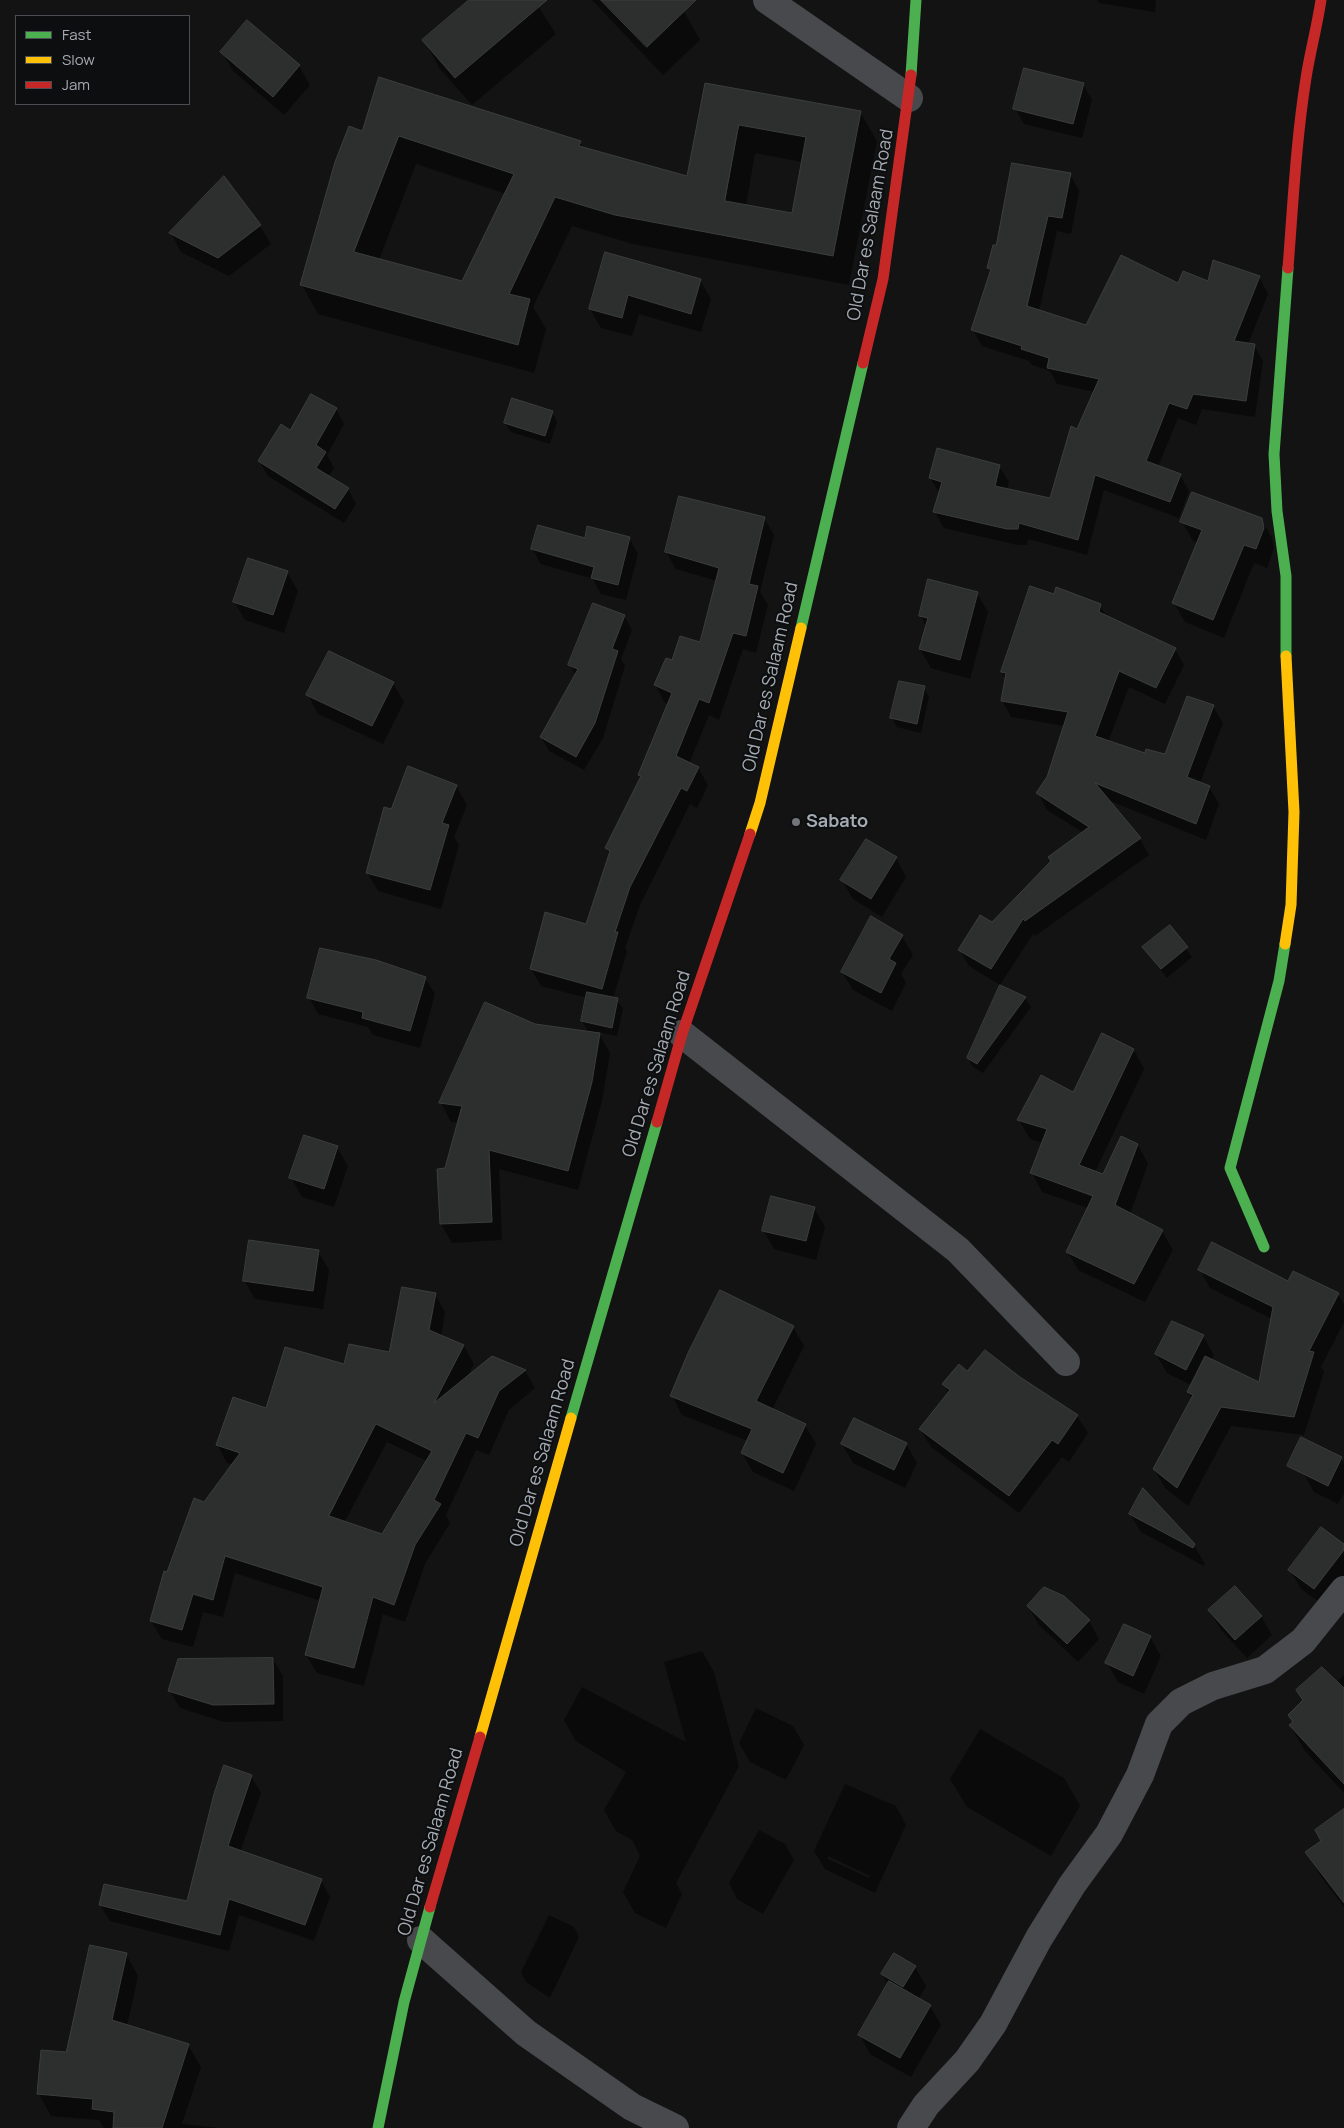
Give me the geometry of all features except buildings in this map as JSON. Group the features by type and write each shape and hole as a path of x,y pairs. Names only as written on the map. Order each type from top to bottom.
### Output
{"street":[{"path":"767,0 909,98"},
{"name":"Old Dar es Salaam Road","path":"378,2128 404,2002 421,1940 682,1034 760,803 883,279 909,98 916,0"},
{"path":"1264,1247 1230,1168 1279,981 1291,905 1294,812 1286,663 1286,576 1277,511 1274,454 1297,145 1306,77 1317,30 1321,0"},
{"path":"682,1034 958,1250 1066,1362"},
{"path":"911,2128 926,2105 967,2060 993,2024 1038,1938 1108,1834 1140,1775 1159,1724 1181,1702 1213,1686 1264,1670 1303,1641 1344,1590"},
{"path":"421,1940 526,2033 632,2107 675,2128"}],"traffic: fast":[{"path":"911,75 916,0"},
{"path":"1286,656 1286,576 1277,511 1274,454 1288,268"},
{"path":"801,628 863,363"},
{"path":"1264,1247 1230,1168 1279,981 1285,944"},
{"path":"571,1418 657,1122"},
{"path":"378,2128 404,2002 430,1907"}],"traffic: slow":[{"path":"750,834 760,803 801,628"},
{"path":"1285,944 1291,905 1294,812 1286,656"},
{"path":"480,1737 571,1418"}],"traffic: jam":[{"path":"1288,268 1300,125 1308,68 1321,0"},
{"path":"863,363 883,279 911,75"},
{"path":"657,1122 682,1034 750,834"},
{"path":"430,1907 480,1737"}],"place":[{"name":"Sabato","path":"796,822"}]}
